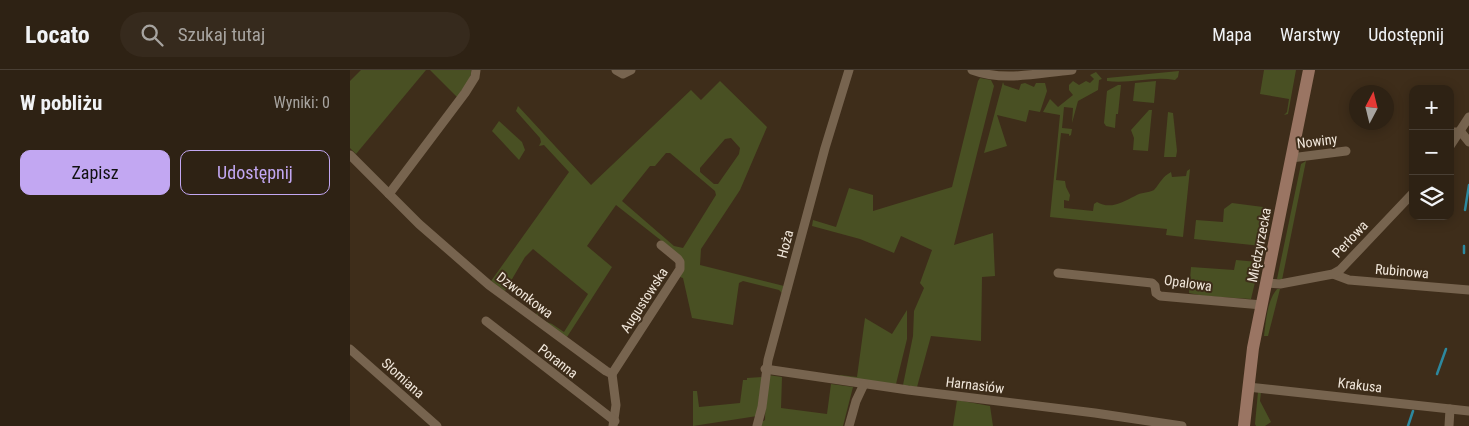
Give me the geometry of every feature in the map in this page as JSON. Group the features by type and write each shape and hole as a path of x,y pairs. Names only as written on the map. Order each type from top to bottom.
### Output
{"main road":[{"name":"Międzyrzecka","path":"1244,426 1253,348 1309,70"}],"street":[{"path":"616,70 623,74 632,70"},
{"name":"Hoża","path":"757,426 762,407 765,370 825,148 849,70"},
{"path":"972,70 988,76 1004,77 1072,70"},
{"path":"389,194 465,93 477,71"},
{"path":"1454,140 1469,117"},
{"path":"1454,132 1460,132 1469,142"},
{"name":"Nowiny","path":"1291,158 1346,151"},
{"name":"Dzwonkowa","path":"350,155 433,236 489,285 612,374"},
{"name":"Perłowa","path":"1266,283 1280,284 1333,274 1345,266 1409,197"},
{"name":"Augustowska","path":"612,374 680,269 678,259 661,245"},
{"name":"Opalowa","path":"1058,272 1152,283 1160,296 1262,305"},
{"name":"Rubinowa","path":"1333,274 1349,280 1469,290"},
{"name":"Poranna","path":"486,321 614,424"},
{"name":"Słomiana","path":"350,349 437,426"},
{"name":"Harnasiów","path":"765,370 1182,426"},
{"path":"612,374 615,397 614,424"},
{"path":"849,426 856,400 864,384"},
{"name":"Krakusa","path":"1248,387 1469,411"},
{"path":"1449,426 1450,409"}],"green space":[{"path":"361,70 426,70 356,154 350,148 350,81"},
{"path":"430,70 471,70 471,74 467,84 457,97"},
{"path":"1264,70 1296,70 1288,114 1284,115 1287,112 1289,99 1260,94"},
{"path":"1179,71 1178,77 1175,80 1107,81 1107,78"},
{"path":"1096,72 1102,79 1099,80 1098,90 1078,101 1072,123 1073,108 1064,107 1062,128 1072,129 1069,136 1069,134 1061,133 1056,180 1065,181 1070,195 1069,201 1064,200 1064,208 1093,211 1094,204 1097,202 1112,205 1126,201 1154,190 1171,172 1172,177 1186,176 1187,171 1190,169 1183,237 1166,235 1167,229 1050,217 1060,115 1043,112 1050,99 1058,107 1073,95 1069,90 1069,85 1073,81 1079,85 1086,81 1090,83 1094,79 1090,75"},
{"path":"980,78 991,80 994,86 954,245 993,233 995,276 982,277 981,341 931,336 917,387 903,385 913,336 914,311 924,288 920,283 932,250 901,236 894,253 860,239 812,226 813,220 836,227 849,188 873,195 873,211 952,187"},
{"path":"720,81 767,127 740,190 701,249 700,265 784,286 782,293 779,290 743,281 739,283 733,325 692,318 683,278 680,277 683,271 683,262 672,249 616,205 587,246 612,267 567,337 537,319 537,312 539,319 552,324 564,332 588,294 533,249 525,257 505,291 491,281 569,172 544,145 539,146 540,138 516,111 518,106 591,185 691,90 701,100","holes":["731,138 740,148 739,154 718,184 714,184 700,172 700,168 725,139","666,153 670,153 715,191 716,195 683,248 674,246 622,201 650,166 655,166"]},
{"path":"1156,81 1154,103 1133,101 1135,83"},
{"path":"1003,82 1004,85 1019,90 1021,84 1025,83 1034,87 1036,83 1045,83 1047,91 1040,112 1029,110 1026,122 997,115 1007,146 984,153"},
{"path":"1121,85 1115,128 1106,126 1104,123 1107,91"},
{"path":"1149,110 1152,110 1148,151 1133,150 1134,138 1131,130"},
{"path":"1168,112 1173,113 1176,157 1164,157"},
{"path":"499,121 522,142 525,150 519,160 492,131"},
{"path":"1306,161 1282,280 1277,279 1301,164"},
{"path":"1232,203 1263,207 1263,211 1270,208 1262,246 1194,239 1196,220 1223,222 1224,209"},
{"path":"1260,252 1262,253 1251,299 1204,296 1189,293 1191,267 1234,270 1236,260 1258,262"},
{"path":"1277,289 1280,289 1268,336 1264,336 1269,305"},
{"path":"907,310 907,339 896,384 841,378 840,375 857,377 865,318 892,334"},
{"path":"768,375 782,377 781,408 827,414 831,384 853,387 843,426 759,426 765,420 766,380"},
{"path":"762,377 757,416 693,426 693,391 697,391 699,407 740,403 743,380"},
{"path":"1258,392 1261,392 1260,401 1271,422 1265,426 1256,426 1255,424"},
{"path":"957,400 990,406 993,426 953,426"}],"waterway":[{"path":"1465,210 1469,185"},
{"path":"1464,246 1464,253"},
{"path":"1437,374 1446,349"},
{"path":"1408,426 1413,411"}]}
